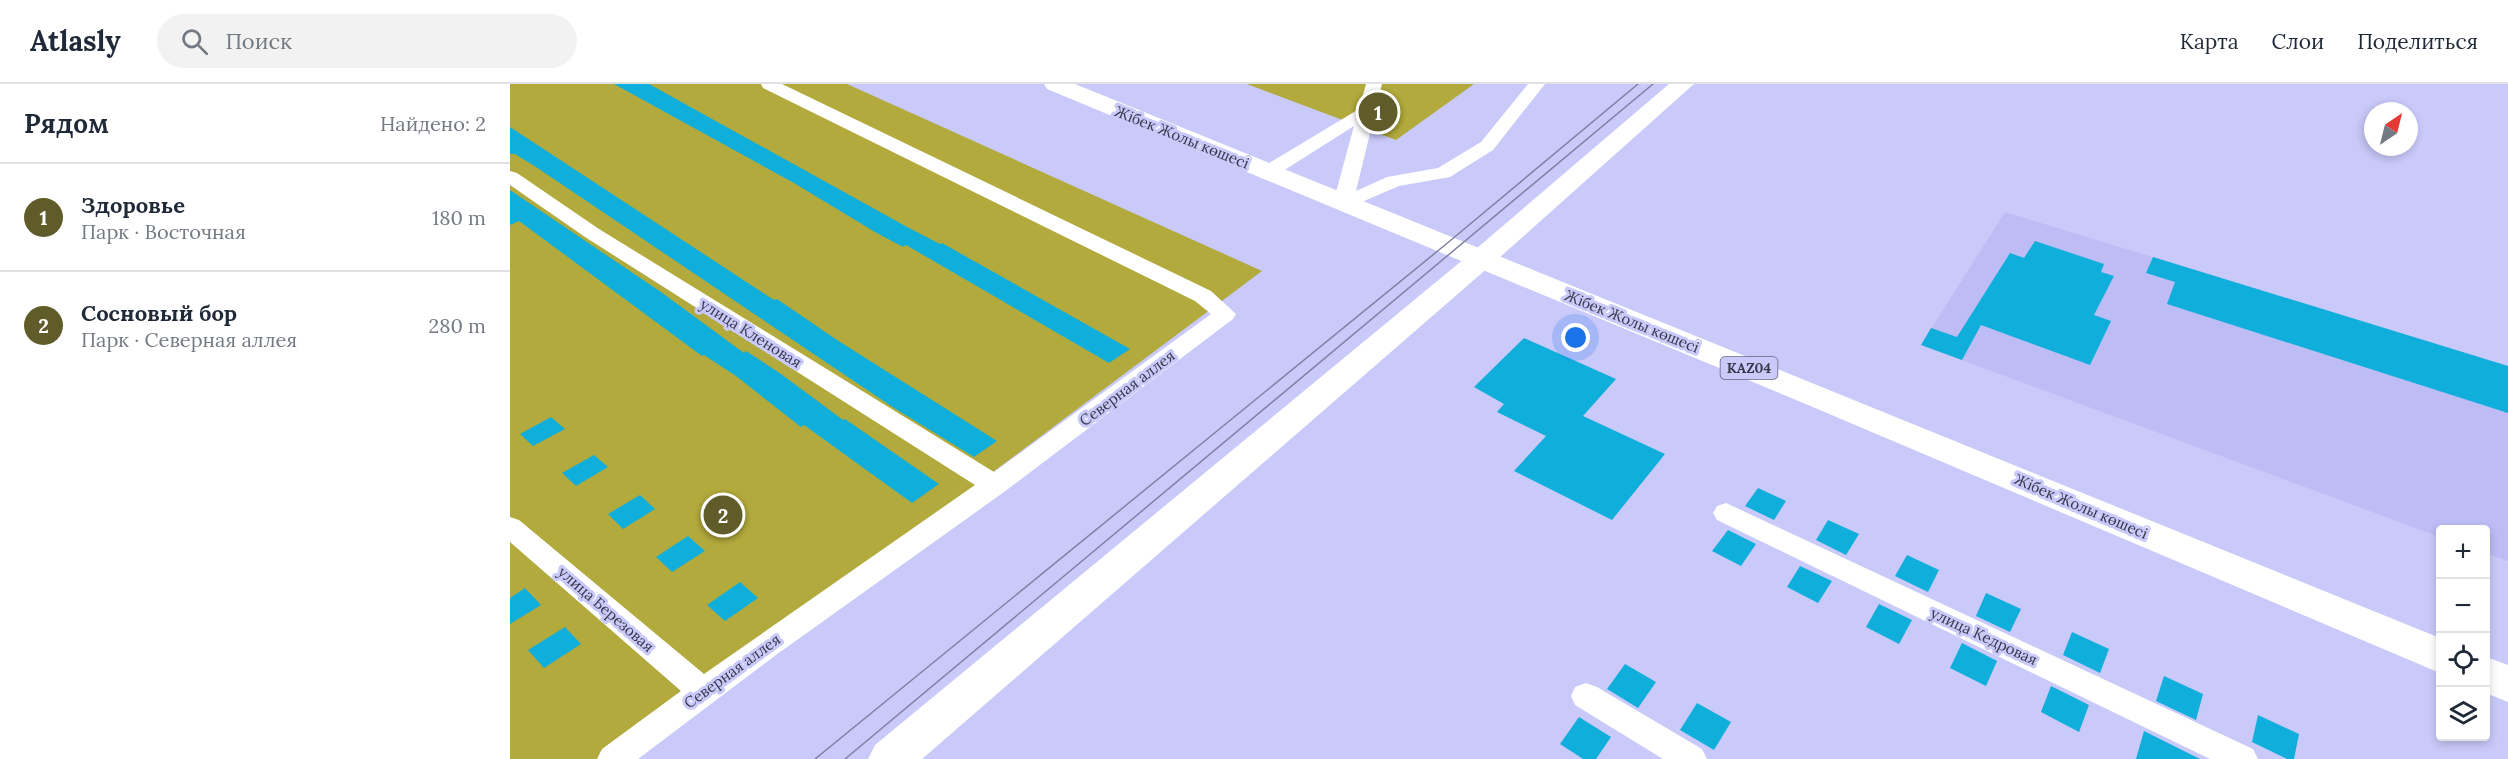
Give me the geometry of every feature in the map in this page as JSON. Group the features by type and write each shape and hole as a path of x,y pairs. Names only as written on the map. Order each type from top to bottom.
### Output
{"main road":[{"name":"Жібек Жолы көшесі","path":"1055,84 1819,397 2436,654"},
{"path":"890,759 1480,260 1683,84"},
{"path":"2490,677 2508,684"}],"street":[{"name":"Северная аллея","path":"613,759 702,691 995,485 1225,314 1203,296 770,84"},
{"path":"1343,203 1374,84"},
{"path":"1343,203 1394,181 1443,173 1486,146 1537,84"},
{"path":"1519,106 1556,84"},
{"path":"1268,172 1367,111"},
{"name":"улица Кленовая","path":"510,177 592,233 995,485"},
{"name":"улица Кедровая","path":"1726,513 2242,759"},
{"name":"улица Березовая","path":"510,527 702,691"},
{"path":"1586,696 1691,759"}],"shaded area":[{"path":"510,84 847,84 1262,271 609,759 510,759"},
{"path":"1247,84 1474,84 1396,140"},
{"path":"2005,212 2508,366 2508,561 2490,554 2490,525 2436,525 2436,536 1921,345"}],"building":[{"path":"614,84 649,84 909,228 942,243 1130,349 1109,363 906,245 903,247 875,232 794,183"},
{"path":"510,127 774,300 777,299 837,340 997,441 974,457 894,408 536,167 515,154 510,154"},
{"path":"510,190 661,292 744,353 746,351 781,374 843,420 845,419 939,484 912,503 804,425 801,427 736,376 704,355 702,356 519,221 510,225"},
{"path":"2035,241 2104,264 2101,272 2114,276 2094,315 2111,321 2090,365 1981,325 1962,360 1921,345 1931,328 1957,337 2010,253 2024,258"},
{"path":"2153,257 2508,366 2508,413 2167,304 2175,282 2146,273"},
{"path":"1524,338 1616,379 1583,416 1665,454 1612,520 1514,471 1546,436 1497,412 1504,404 1474,387"},
{"path":"551,417 565,429 533,446 520,434"},
{"path":"594,455 608,467 576,486 562,473"},
{"path":"1758,488 1786,501 1774,520 1745,506"},
{"path":"640,495 655,509 623,529 608,514"},
{"path":"1828,520 1859,534 1846,555 1816,540"},
{"path":"1728,530 1756,544 1741,566 1712,551"},
{"path":"688,536 705,551 672,572 656,557"},
{"path":"1907,555 1939,570 1928,592 1895,576"},
{"path":"1800,566 1832,581 1818,603 1787,587"},
{"path":"740,582 758,598 725,621 707,605"},
{"path":"525,588 541,605 510,624 510,598"},
{"path":"1986,593 2021,609 2010,632 1976,616"},
{"path":"1879,604 1912,620 1899,644 1866,627"},
{"path":"565,627 581,644 544,668 528,650"},
{"path":"2072,632 2109,649 2100,673 2063,655"},
{"path":"1962,643 1997,661 1986,686 1950,668"},
{"path":"1625,664 1656,682 1638,708 1607,689"},
{"path":"2164,676 2203,694 2196,720 2156,701"},
{"path":"2051,686 2089,705 2079,732 2041,712"},
{"path":"1697,703 1731,722 1714,750 1680,730"},
{"path":"2258,715 2299,734 2294,759 2287,759 2252,742"},
{"path":"1579,717 1611,737 1596,759 1583,759 1560,744"},
{"path":"2144,731 2200,759 2136,759"}],"tram line":[{"path":"815,759 1445,245 1638,84"},
{"path":"845,759 1653,84"}],"place":[{"name":"Здоровье","path":"1378,112"},
{"name":"Сосновый бор","path":"723,515"}]}
